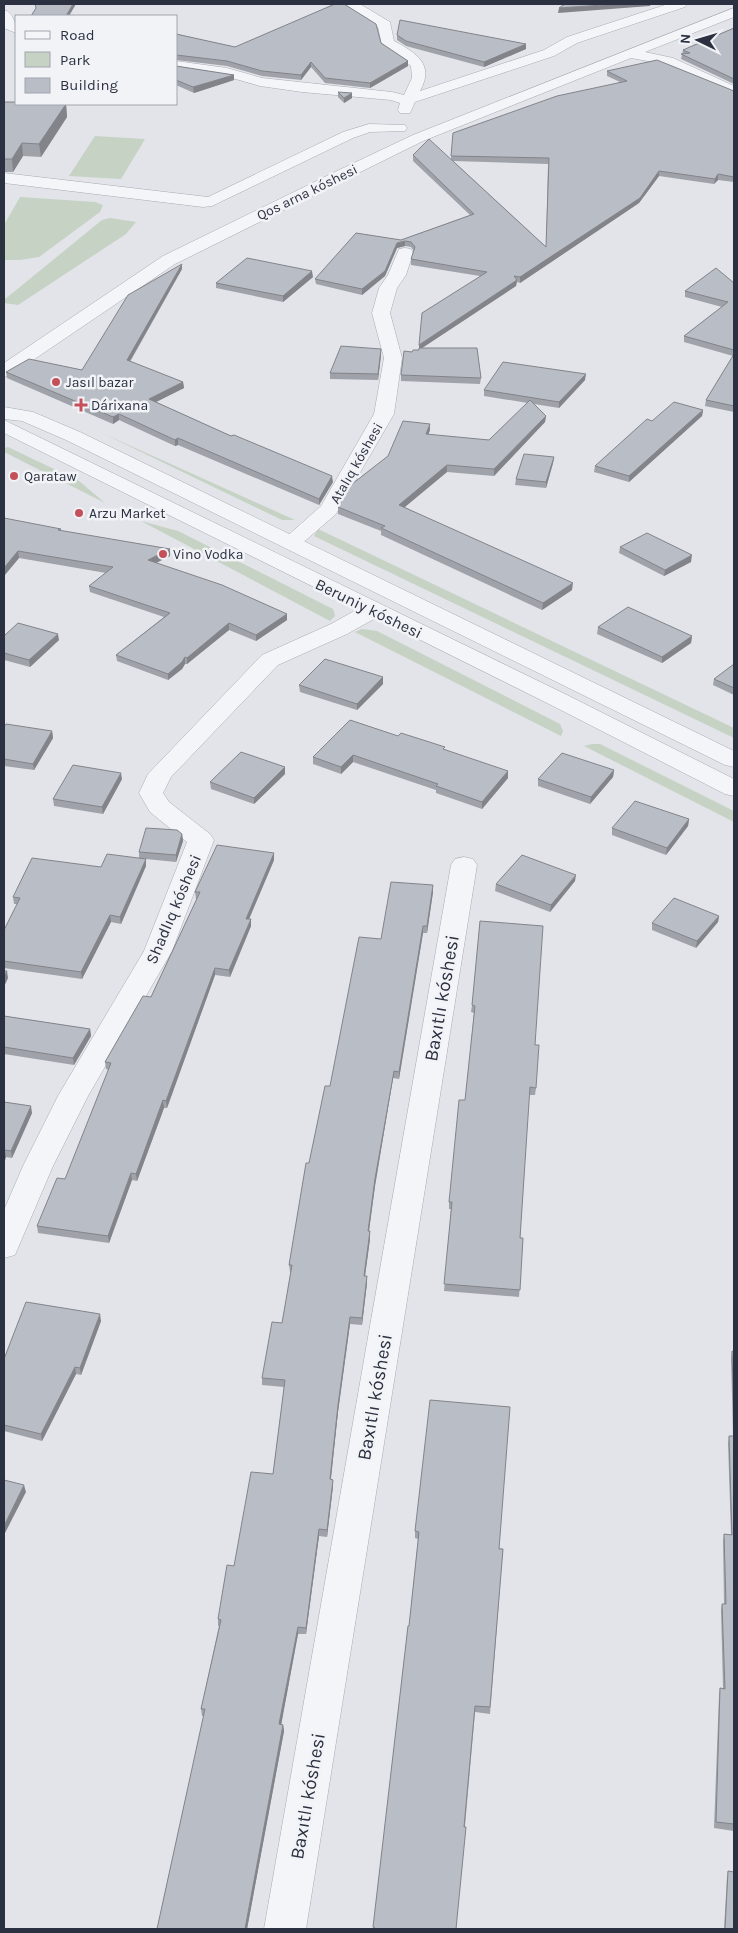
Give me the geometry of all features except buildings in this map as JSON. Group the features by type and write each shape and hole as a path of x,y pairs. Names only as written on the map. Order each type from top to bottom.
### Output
{"street":[{"path":"353,4 356,8 385,25 387,43 405,53 418,66 420,77 407,100 400,128"},
{"path":"178,65 227,72 260,82 302,88 384,95 407,100 549,53 572,40 680,4"},
{"name":"Qos arna kóshesi","path":"4,372 170,260 418,138 734,12"},
{"path":"4,14 10,27 15,29"},
{"path":"631,54 668,61 734,91"},
{"path":"4,178 203,202 212,201 348,135 369,128 400,128 413,133 418,138"},
{"name":"Atalıq kóshesi","path":"291,543 329,510 384,414 393,358 381,313 388,288 397,275 405,253"},
{"name":"Beruniy kóshesi","path":"4,414 26,416 73,436 734,760"},
{"name":"Beruniy kóshesi","path":"4,426 373,610 559,700 734,789"},
{"name":"Shadlıq kóshesi","path":"4,1246 38,1166 73,1096 158,951 201,840 159,807 150,793 160,774 270,660 339,629 373,610"},
{"name":"Baxıtlı kóshesi","path":"285,1929 464,865"}],"green space":[{"path":"95,136 145,139 121,179 69,176"},
{"path":"20,197 95,202 103,205 100,212 39,257 4,260 4,225"},
{"path":"110,218 136,222 126,234 18,305 4,303 4,300 102,220"},
{"path":"102,433 295,520 282,520"},
{"path":"8,447 79,481 105,503 4,452 4,448"},
{"path":"141,521 178,531 333,609 335,616 330,621"},
{"path":"318,529 734,728 734,738 314,536"},
{"path":"362,629 377,631 560,724 563,731 561,736 355,632"},
{"path":"600,744 734,811 734,822 584,746"}],"place":[{"name":"Jasıl bazar","path":"56,382"},
{"name":"Dárixana","path":"81,405"},
{"name":"Qarataw","path":"14,476"},
{"name":"Arzu Market","path":"79,513"},
{"name":"Vino Vodka","path":"163,554"}]}
